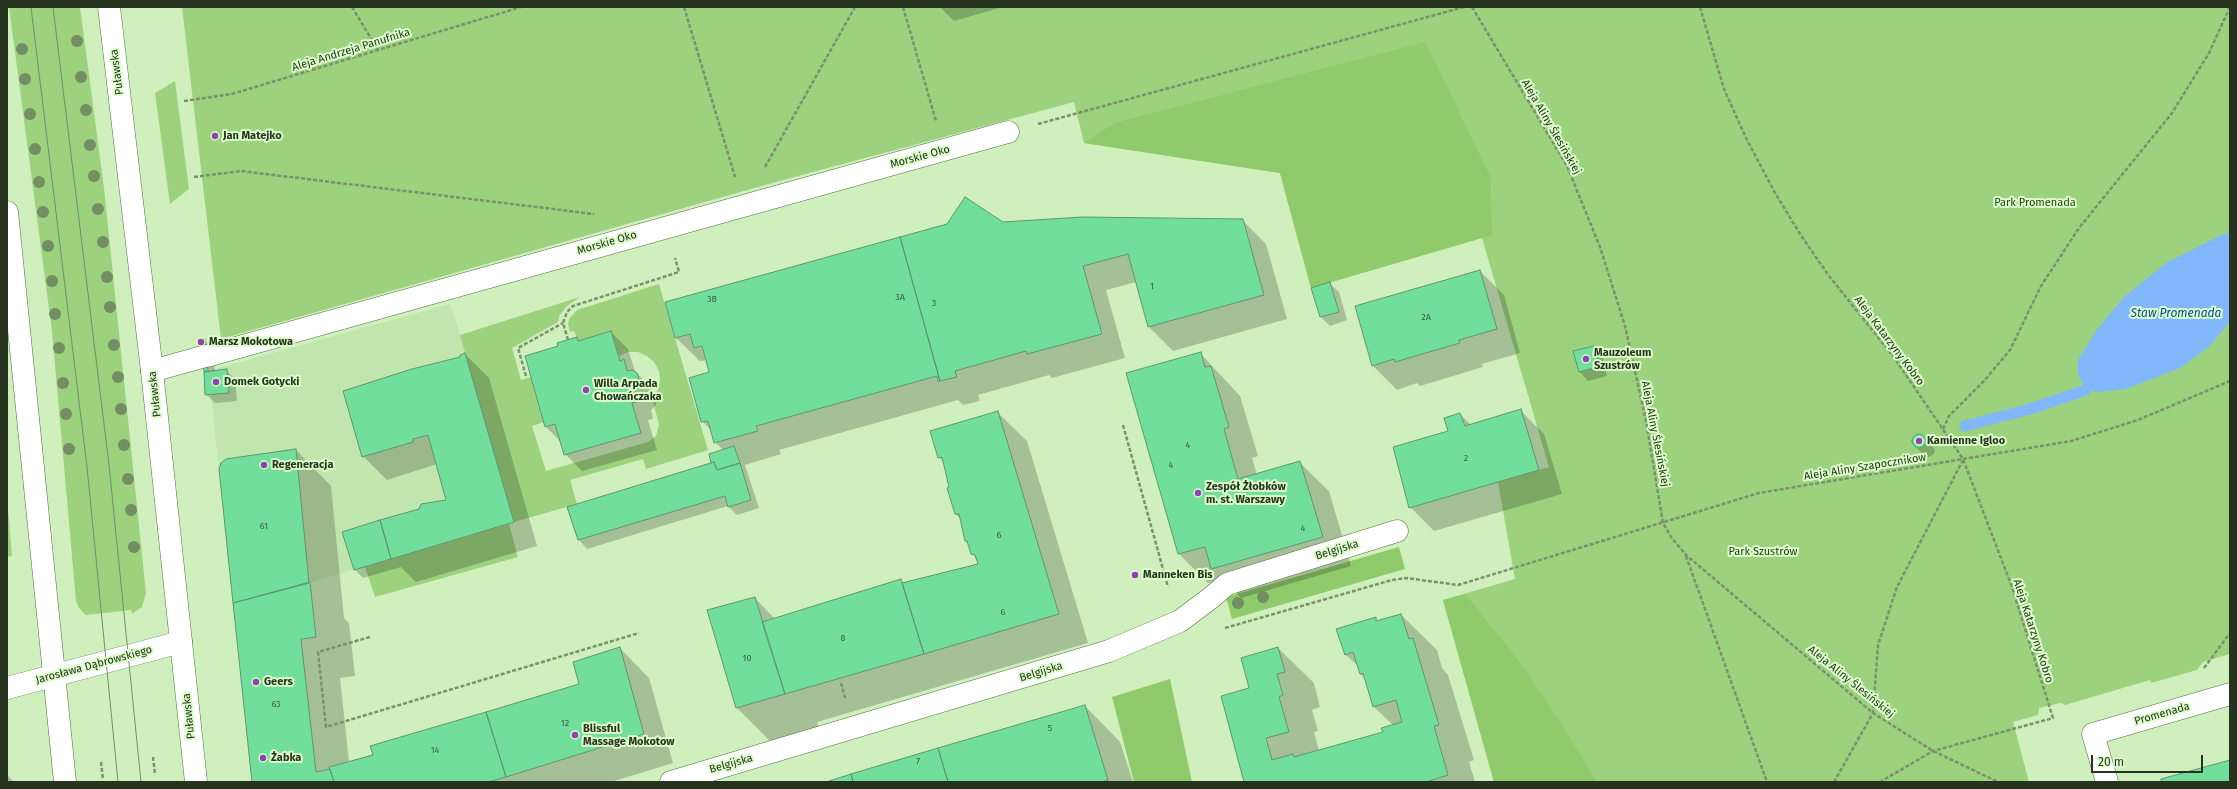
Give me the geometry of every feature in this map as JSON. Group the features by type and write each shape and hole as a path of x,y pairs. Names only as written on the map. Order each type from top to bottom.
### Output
{"street":[{"name":"Puławska","path":"109,7 152,371 196,782"},
{"name":"Morskie Oko","path":"152,371 1008,132"},
{"path":"7,212 65,782"},
{"name":"Belgijska","path":"671,782 716,776 1109,651 1180,621 1227,584 1397,531"},
{"name":"Jarosława Dąbrowskiego","path":"7,688 181,642"},
{"name":"Promenada","path":"2107,782 2093,734 2230,694"}],"path":[{"path":"352,7 378,50"},
{"name":"Aleja Andrzeja Panufnika","path":"184,101 232,94 521,7"},
{"path":"684,7 743,206"},
{"path":"743,206 855,7"},
{"path":"903,7 945,150"},
{"path":"1008,132 1464,7"},
{"name":"Aleja Aliny Ślesińskiej","path":"1472,7 1567,166 1600,247 1626,333 1646,421 1664,523 1671,537 1686,555 1873,713 1932,751 1998,782"},
{"name":"Aleja Katarzyny Kobro","path":"1700,7 1724,89 1747,140 1774,191 1800,234 1829,276 1893,356 1963,459 2012,587 2053,718 1932,751"},
{"path":"1943,429 1949,416 1984,380 2010,350 2041,286 2079,228 2172,112 2209,53 2230,7"},
{"path":"194,177 242,171 597,214"},
{"path":"568,340 563,323 567,312 574,306 658,279"},
{"path":"526,376 518,348 563,323"},
{"name":"Aleja Aliny Szapocznikow","path":"1221,629 1392,580 1406,578 1458,585 1759,493 2071,441 2138,420 2230,381"},
{"path":"1123,425 1168,587"},
{"path":"1834,782 1873,713 1878,645 1897,587 1963,459"},
{"path":"1686,555 1767,782"},
{"path":"370,637 318,652 326,727 639,633"},
{"path":"2204,668 2230,633"},
{"path":"1880,782 1932,751"},
{"path":"153,757 155,775"},
{"path":"101,762 103,780"}],"shaded area":[{"path":"450,304 468,357 514,522 309,583 233,603 211,395 205,395 204,372"}],"green space":[{"path":"9,7 80,7 104,188 146,593 142,607 132,614 131,610 86,615 79,608 76,601 52,331"},
{"name":"Park Szustrów","path":"182,7 2230,7 2230,654 2203,662 2197,670 2151,683 2150,680 2065,705 2060,703 2039,708 2038,715 2013,722 2029,782 1494,782 1443,600 1515,579 1498,482 1549,467 1482,238 1311,288 1280,173 1084,143 1074,102 772,183 221,339"},
{"path":"1425,42 1490,176 1492,235 1311,288 1280,173 1084,143 1115,123"},
{"path":"175,81 189,189 170,204 155,93"},
{"path":"659,284 708,450 646,469 643,459 570,480 577,504 514,522 460,335 580,297 567,306 559,316 558,322 512,348 521,380 531,377 544,422 532,426 546,471 648,442 656,436 659,425 652,397 658,390 660,381 659,371 654,362 647,356 638,352 628,352 619,356 611,331 578,341 574,331 570,332 568,325 569,319 577,310"},
{"path":"7,496 12,556 7,557"},
{"path":"509,524 518,557 375,597 365,567"},
{"path":"1399,547 1405,569 1232,619 1226,597"},
{"path":"1465,594 1518,660 1557,717 1597,782 1494,782 1443,600"},
{"path":"1170,679 1192,782 1134,782 1112,697"}],"water":[{"name":"Staw Promenada","path":"2230,232 2230,321 2210,346 2180,368 2126,389 2101,392 2086,390 2078,374 2078,360 2096,331 2124,297 2166,263"}],"building":[{"path":"965,197 1003,222 1082,217 1243,219 1264,295 1148,327 1128,254 1083,266 1102,334 1027,354 1026,351 955,371 957,377 940,381 900,237 947,224"},
{"path":"900,237 940,381 938,382 937,376 756,426 758,431 714,443 708,421 701,422 689,378 709,372 702,346 694,348 690,334 675,338 665,302"},
{"path":"1480,270 1497,329 1459,340 1460,343 1395,362 1394,359 1372,366 1355,306"},
{"path":"1330,282 1339,312 1320,317 1311,288"},
{"name":"Willa Arpada Chowańczaka","path":"611,331 620,361 624,359 627,371 633,370 638,374 639,387 634,393 636,402 632,403 641,433 564,455 555,424 545,427 525,356 558,346 557,343 577,337 578,341"},
{"path":"201,339 205,339 208,371 204,372"},
{"name":"Mauzoleum Szustrów","path":"1594,346 1599,367 1579,372 1573,351"},
{"path":"1201,352 1205,367 1211,366 1229,427 1224,429 1238,479 1300,461 1323,537 1211,569 1205,547 1178,554 1126,373"},
{"path":"465,353 514,522 391,559 380,520 419,509 421,504 446,500 428,435 413,439 413,442 362,457 343,391 412,369 460,357 460,355"},
{"name":"Domek Gotycki","path":"227,369 229,393 205,395 204,372"},
{"path":"1521,409 1539,470 1409,508 1393,447 1448,431 1444,418 1460,413 1465,426"},
{"path":"998,411 1059,614 924,654 902,583 978,564 975,555 971,554 967,541 965,541 959,514 955,514 947,488 949,487 942,457 938,458 930,431"},
{"name":"Kamienne Igloo","path":"1916,434 1922,434 1926,438 1926,444 1922,448 1916,448 1912,444 1912,438"},
{"path":"734,446 740,463 717,470 714,462 711,463 709,454"},
{"path":"296,449 309,583 233,603 219,469 221,463 226,459"},
{"path":"714,462 717,470 740,463 751,500 728,507 725,496 578,540 567,507"},
{"path":"380,520 391,559 354,570 342,532"},
{"path":"901,579 924,654 785,694 762,622"},
{"path":"310,582 316,637 301,639 316,772 330,769 334,782 252,782 233,603"},
{"path":"755,597 785,694 736,708 707,610"},
{"path":"1401,614 1409,639 1413,638 1439,725 1434,726 1448,775 1426,782 1244,782 1221,696 1249,688 1241,658 1278,647 1285,672 1277,674 1283,695 1279,697 1289,732 1266,738 1272,760 1293,754 1294,757 1383,732 1381,728 1402,722 1396,700 1373,707 1363,673 1360,674 1353,652 1345,655 1336,629 1376,617 1376,621"},
{"path":"620,647 644,734 506,777 486,712 579,684 573,662"},
{"path":"1085,705 1108,780 1102,782 948,782 938,748"},
{"path":"486,712 506,777 488,782 334,782 329,767 373,755 370,746"},
{"path":"938,748 948,782 853,782 851,774"},
{"path":"2230,760 2230,782 2161,782 2161,779"},
{"path":"851,774 853,782 826,782"}],"waterway":[{"path":"1965,426 2030,409 2086,390"}],"tram line":[{"path":"31,7 87,467 118,782"},
{"path":"53,7 109,465 141,782"}],"place":[{"name":"Jan Matejko","path":"215,136"},
{"name":"Marsz Mokotowa","path":"201,342"},
{"name":"Mauzoleum Szustrów","path":"1586,359"},
{"name":"Domek Gotycki","path":"216,382"},
{"name":"Willa Arpada Chowańczaka","path":"586,390"},
{"name":"Kamienne Igloo","path":"1919,441"},
{"name":"Regeneracja","path":"264,465"},
{"name":"Zespół Żłobków m. st. Warszawy","path":"1198,493"},
{"name":"Manneken Bis","path":"1135,575"},
{"name":"Geers","path":"256,682"},
{"name":"Blissful Massage Mokotow","path":"575,735"},
{"name":"Żabka","path":"263,758"}],"park label":[{"name":"Park Promenada","path":"2035,203"}]}
